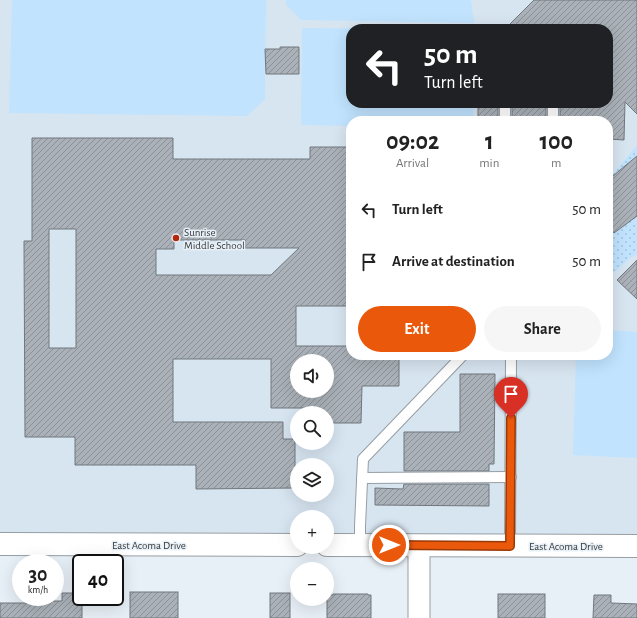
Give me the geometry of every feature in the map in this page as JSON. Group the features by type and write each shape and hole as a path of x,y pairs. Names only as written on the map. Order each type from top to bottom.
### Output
{"street":[{"name":"East Acoma Drive","path":"0,544 290,545"},
{"name":"East Acoma Drive","path":"334,545 637,546"},
{"path":"419,546 419,618"}],"lane":[{"path":"360,545 363,459 458,360"},
{"path":"510,546 511,360"},
{"path":"362,478 511,478"}],"shaded area":[{"name":"Sunrise Middle School","path":"0,0 637,0 637,546 334,545 334,510 290,510 290,545 0,544"},
{"path":"12,0 266,0 265,99 247,116 9,113"},
{"path":"286,0 471,0 474,23 301,20 286,5"},
{"path":"302,28 346,28 346,108 473,108 473,116 346,116 346,126 301,125"},
{"path":"637,145 637,255 633,256 613,273 613,174"},
{"path":"613,330 637,332 637,458 573,455 576,360 613,360"}],"building":[{"path":"534,0 637,0 637,114 625,102 624,140 613,139 613,116 560,116 560,108 613,108 613,24 510,24"},
{"path":"280,47 299,47 299,74 266,74 265,49 280,49"},
{"path":"478,108 498,108 498,116 478,116"},
{"path":"512,108 546,108 546,116 512,116"},
{"path":"32,138 173,138 173,159 310,159 310,147 346,147 346,306 296,306 296,346 346,346 346,360 399,360 399,386 362,386 361,423 334,423 334,406 290,406 290,408 271,408 271,359 173,359 173,422 283,422 283,439 290,439 290,450 295,450 295,458 290,458 290,488 196,489 196,465 75,465 75,437 25,437 24,241 32,241","holes":["49,229 76,229 76,348 49,348","174,240 245,240 245,248 299,248 271,275 156,275 156,249 174,249"]},
{"path":"637,156 637,216 614,233 613,232 613,176"},
{"path":"637,260 637,299 617,280"},
{"path":"460,374 495,374 494,464 489,464 489,471 404,471 404,432 460,432"},
{"path":"404,484 489,484 489,506 375,505 375,488 403,489"},
{"path":"130,592 178,592 178,618 130,618"},
{"path":"64,593 72,593 72,606 82,606 82,618 0,618 0,603 12,603 12,606 64,606"},
{"path":"270,593 290,593 290,618 270,618"},
{"path":"334,594 371,595 371,618 327,618 327,606 334,606"},
{"path":"498,594 545,594 545,618 498,618"},
{"path":"594,595 611,595 611,603 637,604 637,618 593,618"}],"place":[{"name":"Sunrise Middle School","path":"176,238"}],"route":[{"path":"389,545 510,546 511,418"}]}
